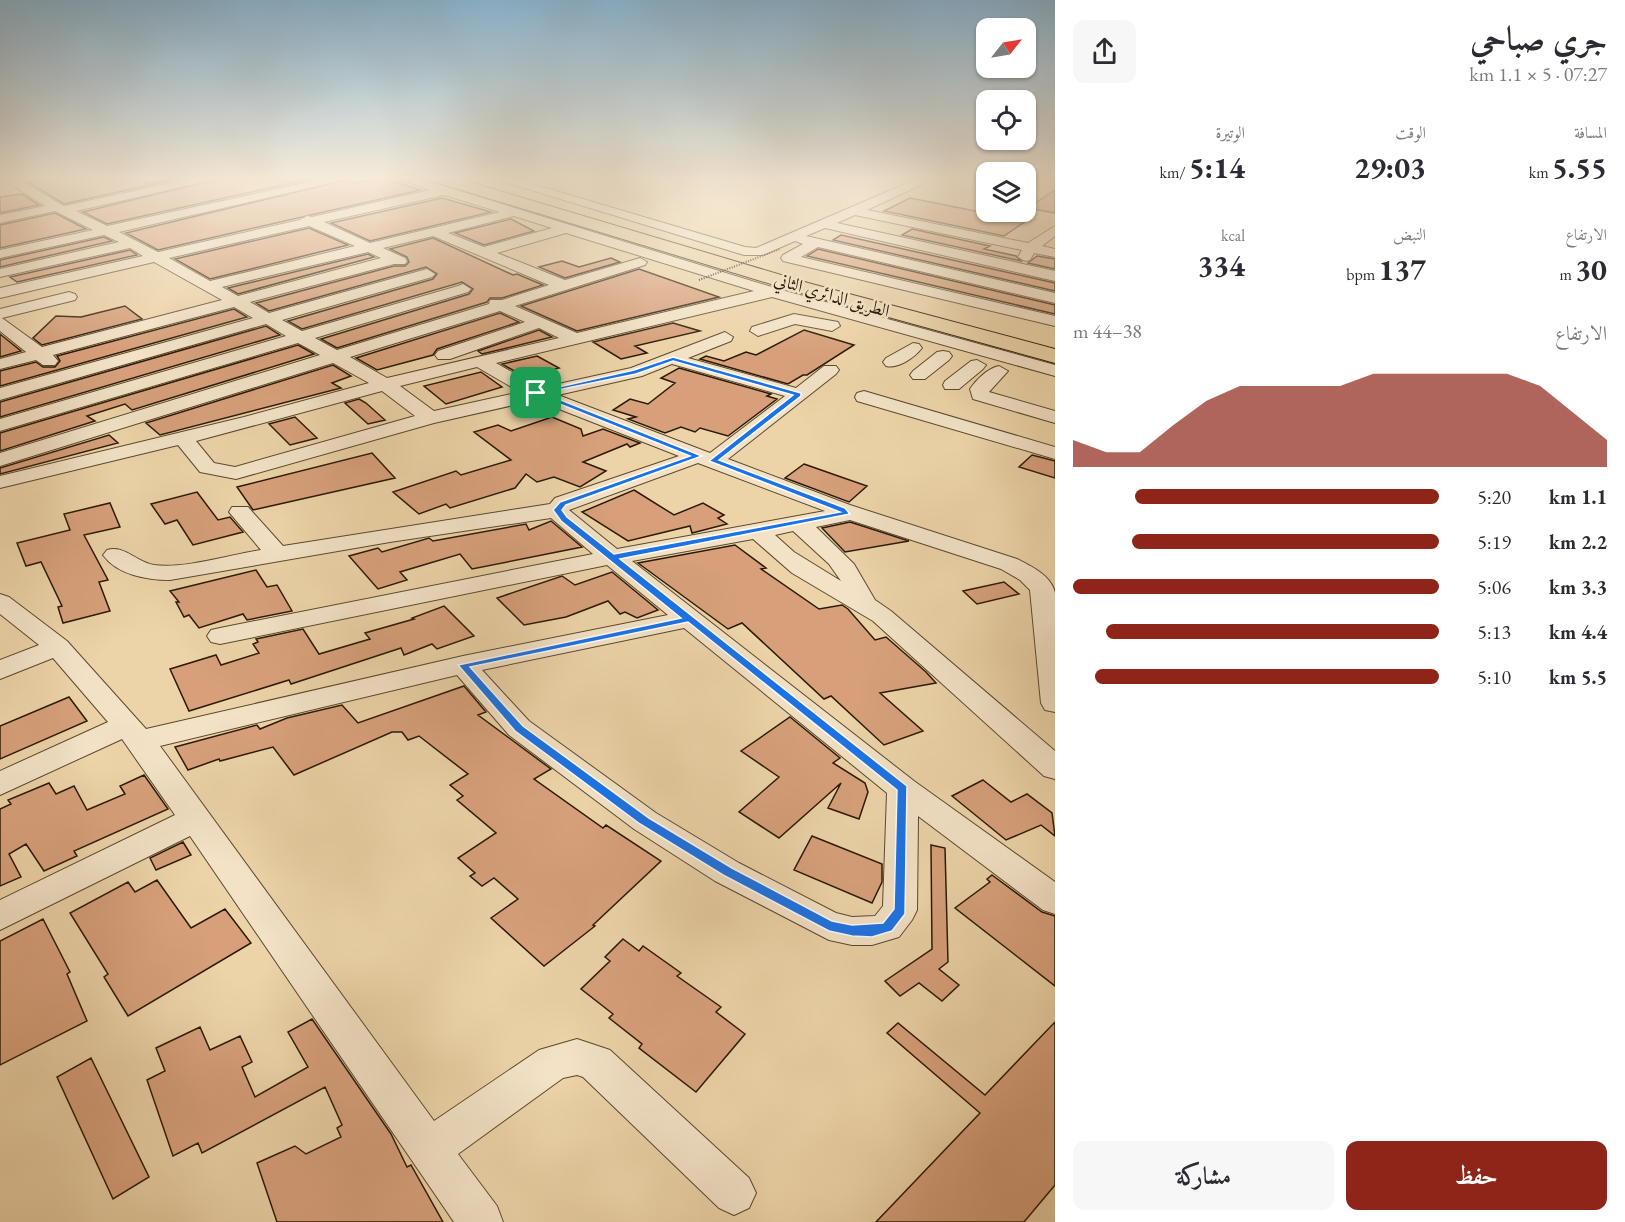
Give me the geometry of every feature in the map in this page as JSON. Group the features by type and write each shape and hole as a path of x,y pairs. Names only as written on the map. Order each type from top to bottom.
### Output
{"highway":[{"name":"الطريق الدائري الثاني","path":"617,235 1055,356"},
{"name":"الطريق الدائري الثاني","path":"658,235 875,298 1055,346"},
{"path":"749,252 748,255 764,262 856,289 875,298"}],"street":[{"path":"0,254 86,235"},
{"path":"113,235 385,384 430,418"},
{"path":"105,287 114,279 264,235"},
{"path":"313,238 324,235"},
{"path":"341,235 578,340"},
{"path":"208,286 414,235"},
{"path":"442,235 565,285"},
{"path":"484,252 546,235"},
{"path":"571,235 744,299"},
{"path":"575,235 1055,371"},
{"path":"691,235 749,252 764,251 800,235"},
{"path":"869,235 1055,276"},
{"path":"968,235 1055,253"},
{"path":"1011,267 1047,235"},
{"path":"0,273 154,238"},
{"path":"794,238 1055,298"},
{"path":"872,256 898,242"},
{"path":"815,243 788,258 1055,321"},
{"path":"896,261 922,247"},
{"path":"0,364 395,259"},
{"path":"0,460 640,262"},
{"path":"0,293 168,264 203,265"},
{"path":"0,394 427,273"},
{"path":"0,425 463,289"},
{"path":"0,482 249,422 385,384 436,374 479,361 578,340 772,292"},
{"path":"0,314 69,297"},
{"path":"758,331 786,320 803,319 977,365 993,377 1055,401"},
{"path":"436,374 425,363 541,322"},
{"path":"0,323 8,336 40,354 153,444"},
{"path":"182,437 207,468 236,473 430,418 636,372 725,337"},
{"path":"892,362 913,348"},
{"path":"919,375 943,356"},
{"path":"673,359 798,394"},
{"path":"479,361 536,393 705,459 842,510 1009,564 1029,575 1048,579 1055,703"},
{"path":"952,385 977,365"},
{"path":"116,555 130,566 149,573 170,573 557,510 563,503 705,459 830,370"},
{"path":"1055,386 993,377 979,389 980,395 1055,417"},
{"path":"864,397 1055,453"},
{"path":"557,510 564,519 688,619 903,789 1055,900"},
{"path":"220,636 613,557 839,517 846,514 842,510"},
{"path":"240,512 277,554"},
{"path":"799,524 841,563 858,584 863,602"},
{"path":"759,531 771,547 805,572 863,602 1055,768"},
{"path":"1,604 58,647 133,733 481,1222"},
{"path":"0,784 133,733 688,619"},
{"path":"0,670 58,647"},
{"path":"463,665 519,728 645,821 727,872 829,926 852,931 872,931 887,927 900,910 903,789"},
{"path":"0,916 196,819"},
{"path":"430,1149 553,1063 577,1057 596,1063 734,1193"}],"path":[{"path":"699,280 780,249"}],"building":[{"path":"0,235 59,235 0,248"},
{"path":"130,235 223,235 158,250"},
{"path":"279,235 325,235 348,245 210,279 175,259"},
{"path":"357,235 395,235 370,241"},
{"path":"460,235 520,235 484,245"},
{"path":"841,235 1055,283 1055,291 833,240"},
{"path":"902,235 940,235 990,246 984,249 1016,256 1021,261"},
{"path":"104,237 112,241 0,267 0,260"},
{"path":"433,238 513,275 517,274 543,285 502,298 490,298 487,302 337,348 321,339 469,294 473,289 462,282 302,329 288,321 433,279 437,274 426,267 269,311 256,303 394,266 405,266 409,262 407,257 390,249"},
{"path":"818,249 1055,305 1055,314 807,256"},
{"path":"130,250 137,255 17,282 10,277"},
{"path":"368,254 374,257 238,294 228,288"},
{"path":"1037,256 1055,259 1055,269 1028,263"},
{"path":"611,258 620,262 565,278 539,267 562,261 579,267"},
{"path":"639,269 719,297 577,331 521,306"},
{"path":"125,306 142,319 42,345 33,338 56,316 81,317"},
{"path":"234,309 247,317 0,386 0,371 36,362 43,367 55,367 60,361 57,356"},
{"path":"500,313 519,322 437,349 433,355 377,370 356,358"},
{"path":"673,323 700,331 635,346 647,353 621,359 593,342"},
{"path":"266,326 280,335 0,417 0,402"},
{"path":"539,330 552,337 482,354 478,351"},
{"path":"804,330 854,345 807,375 788,384 700,359 706,356 724,361 746,352 756,355"},
{"path":"0,334 21,351 0,357"},
{"path":"298,345 314,354 132,410 125,404 87,416 95,421 0,451 0,433"},
{"path":"537,356 559,368 525,377 502,364"},
{"path":"333,365 351,376 332,383 341,388 160,435 146,423"},
{"path":"679,368 771,394 767,396 777,399 728,436 700,428 695,432 681,427 665,433 628,419 636,417 613,410 630,399 648,404 675,383 661,378"},
{"path":"481,372 502,387 446,404 424,386"},
{"path":"359,399 385,420 368,424 345,403"},
{"path":"295,417 317,438 290,445 269,424"},
{"path":"552,417 581,429 583,436 603,429 640,443 630,447 627,444 583,462 606,471 580,487 554,477 537,482 526,474 515,488 450,508 446,504 419,514 393,492 456,471 461,475 511,460 474,432 498,425 511,431"},
{"path":"109,435 118,443 0,474 0,468"},
{"path":"372,453 395,478 253,510 237,487"},
{"path":"1032,455 1055,461 1055,478 1019,467"},
{"path":"804,464 867,486 849,502 785,478"},
{"path":"634,490 674,515 703,503 724,515 718,518 727,524 692,533 690,526 628,541 582,512"},
{"path":"197,492 218,520 230,517 243,532 193,545 177,520 165,524 151,504"},
{"path":"110,503 120,527 84,535 108,580 99,582 110,611 63,623 58,607 62,606 41,562 26,566 17,543 70,530 64,514"},
{"path":"551,521 582,547 472,569 460,554 400,572 407,580 378,589 349,556 378,548 382,552 429,538 433,541 526,524 529,530"},
{"path":"850,522 909,541 845,552 822,528"},
{"path":"735,545 766,568 761,569 819,609 842,605 875,640 886,637 926,672 936,683 880,693 923,731 884,745 831,696 824,699 742,623 728,629 638,563"},
{"path":"256,570 267,587 277,585 292,611 247,620 243,614 199,628 189,615 184,617 176,602 179,602 170,591"},
{"path":"612,572 658,610 637,618 625,612 620,614 608,601 566,617 524,625 497,598 562,576 575,585"},
{"path":"1004,582 1019,594 977,604 963,591"},
{"path":"444,606 474,636 437,649 432,644 404,655 401,648 291,684 289,680 189,711 170,669 216,655 221,665 259,653 253,644 258,642 256,639 303,629 319,654 370,639 365,633 414,619 412,618"},
{"path":"464,686 486,712 478,715 551,769 534,779 603,828 606,825 661,861 593,925 595,926 544,966 491,918 518,899 494,878 482,886 470,876 475,873 458,858 496,833 457,800 463,796 450,785 468,774 419,736 408,740 402,732 392,732 294,775 273,747 220,761 219,759 188,770 175,747 257,725 260,729 287,718 342,705 358,723"},
{"path":"69,697 87,721 0,759 0,726"},
{"path":"790,717 840,758 833,763 865,783 868,792 859,819 828,808 841,783 779,838 739,812 779,777 741,751"},
{"path":"144,775 168,809 74,851 77,856 44,871 26,844 9,854 21,877 0,886 0,809 11,804 8,800 49,783 56,794 74,786 87,810 125,794 120,786"},
{"path":"983,780 1011,802 1027,794 1052,813 1055,836 1041,825 1006,840 952,796"},
{"path":"812,836 882,864 882,882 872,903 794,870"},
{"path":"183,842 191,855 156,870 150,858"},
{"path":"931,845 945,848 948,962 939,969 959,985 942,1001 919,983 900,996 885,981 932,949"},
{"path":"992,875 1042,912 1055,916 1055,986 955,908 990,882 987,879"},
{"path":"157,880 191,928 225,909 251,943 128,1016 104,977 108,974 70,913 128,882 135,892"},
{"path":"43,919 70,972 67,974 87,1021 0,1065 0,941"},
{"path":"623,939 639,951 643,946 681,973 677,976 721,1007 716,1012 745,1034 696,1092 639,1048 642,1044 609,1018 613,1014 581,989 610,961 605,957"},
{"path":"312,1019 391,1134 407,1167 411,1165 443,1222 277,1222 257,1163 295,1146 306,1154 341,1137 337,1128 342,1125 325,1087 202,1153 198,1143 173,1156 147,1080 165,1071 156,1048 200,1027 210,1050 240,1036 252,1062 242,1067 255,1097 308,1067 288,1032"},
{"path":"1055,1022 1055,1185 1024,1222 876,1222 980,1113 887,1033 898,1023 985,1095"},
{"path":"91,1058 149,1177 113,1199 57,1077"}],"route":[{"path":"673,359 798,394 713,461 842,510 846,514 613,557 903,789 900,910 887,927 872,931 852,931 829,926 727,872 645,821 547,750 519,728 488,696 463,665 688,619 564,519 557,510 563,503 698,456 536,393 636,372 673,359"}]}
